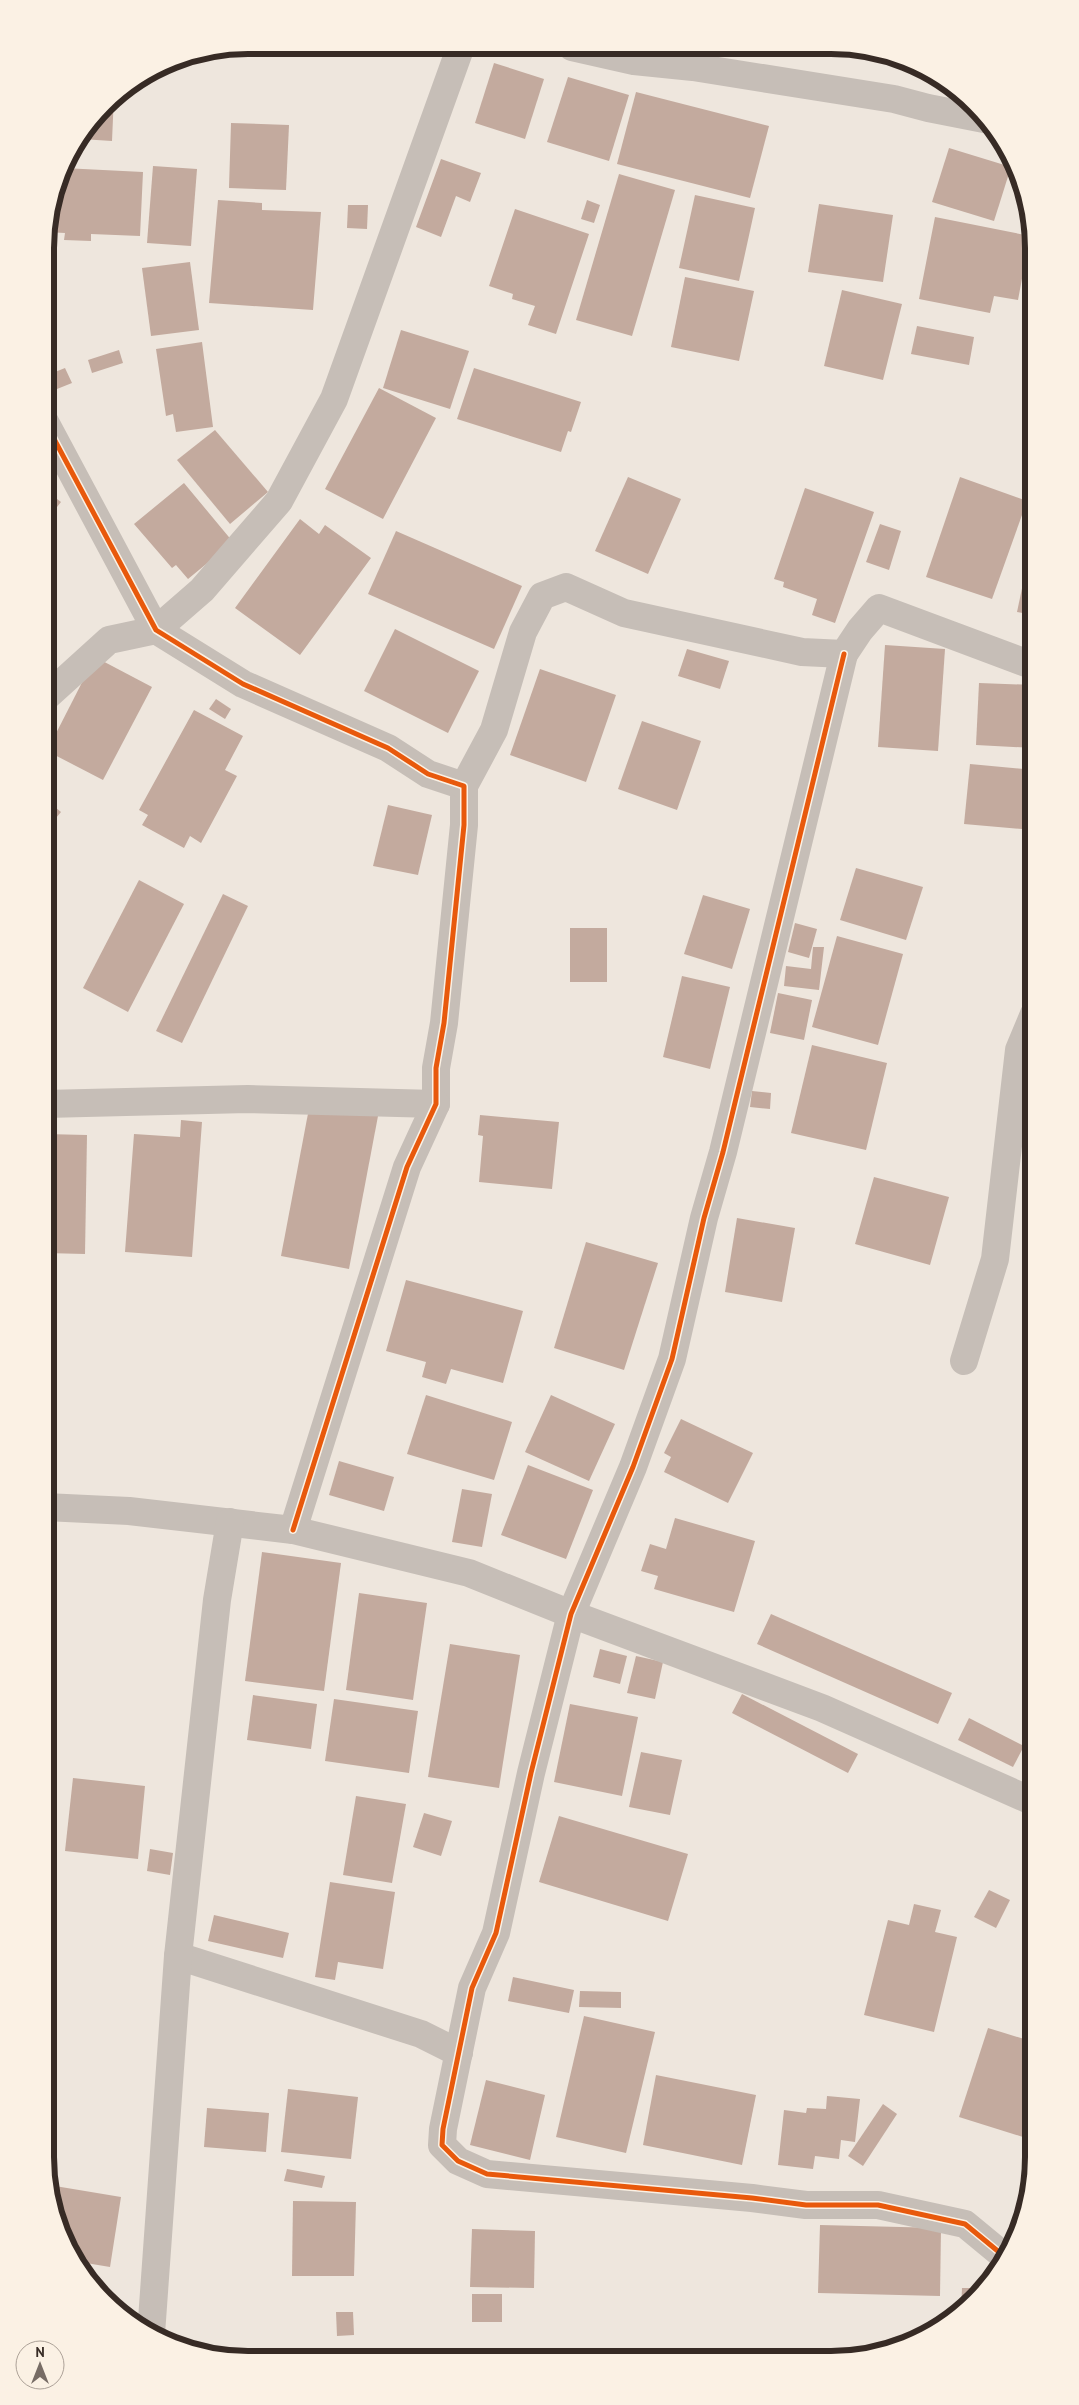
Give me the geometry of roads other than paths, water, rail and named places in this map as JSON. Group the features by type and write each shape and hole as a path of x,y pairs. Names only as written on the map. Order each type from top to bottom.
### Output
{"street":[{"path":"54,690 108,640 156,630 202,590 279,502 334,398 458,54"},
{"path":"603,54 634,61 698,57 974,117"},
{"path":"54,439 156,630 244,684 388,748 428,774 464,786"},
{"path":"293,1530 407,1167 436,1104 436,1068 444,1022 464,826 464,786 494,730 523,632 542,596 566,587 624,613 802,652 844,654"},
{"path":"1000,2253 965,2224 878,2205 806,2205 752,2198 487,2174 458,2161 442,2145 443,2129 472,1988 496,1933 531,1773 571,1614 632,1466 672,1358 704,1218 723,1152 844,654 860,630 879,608 1025,663"},
{"path":"964,1361 995,1259 1019,1050 1025,1036"},
{"path":"54,1104 248,1099 436,1104"},
{"path":"54,1507 129,1511 293,1530 469,1573 571,1614 822,1708 1025,1798"},
{"path":"152,2325 178,1956 217,1600 230,1522"},
{"path":"178,1956 421,2034 459,2053"}]}
